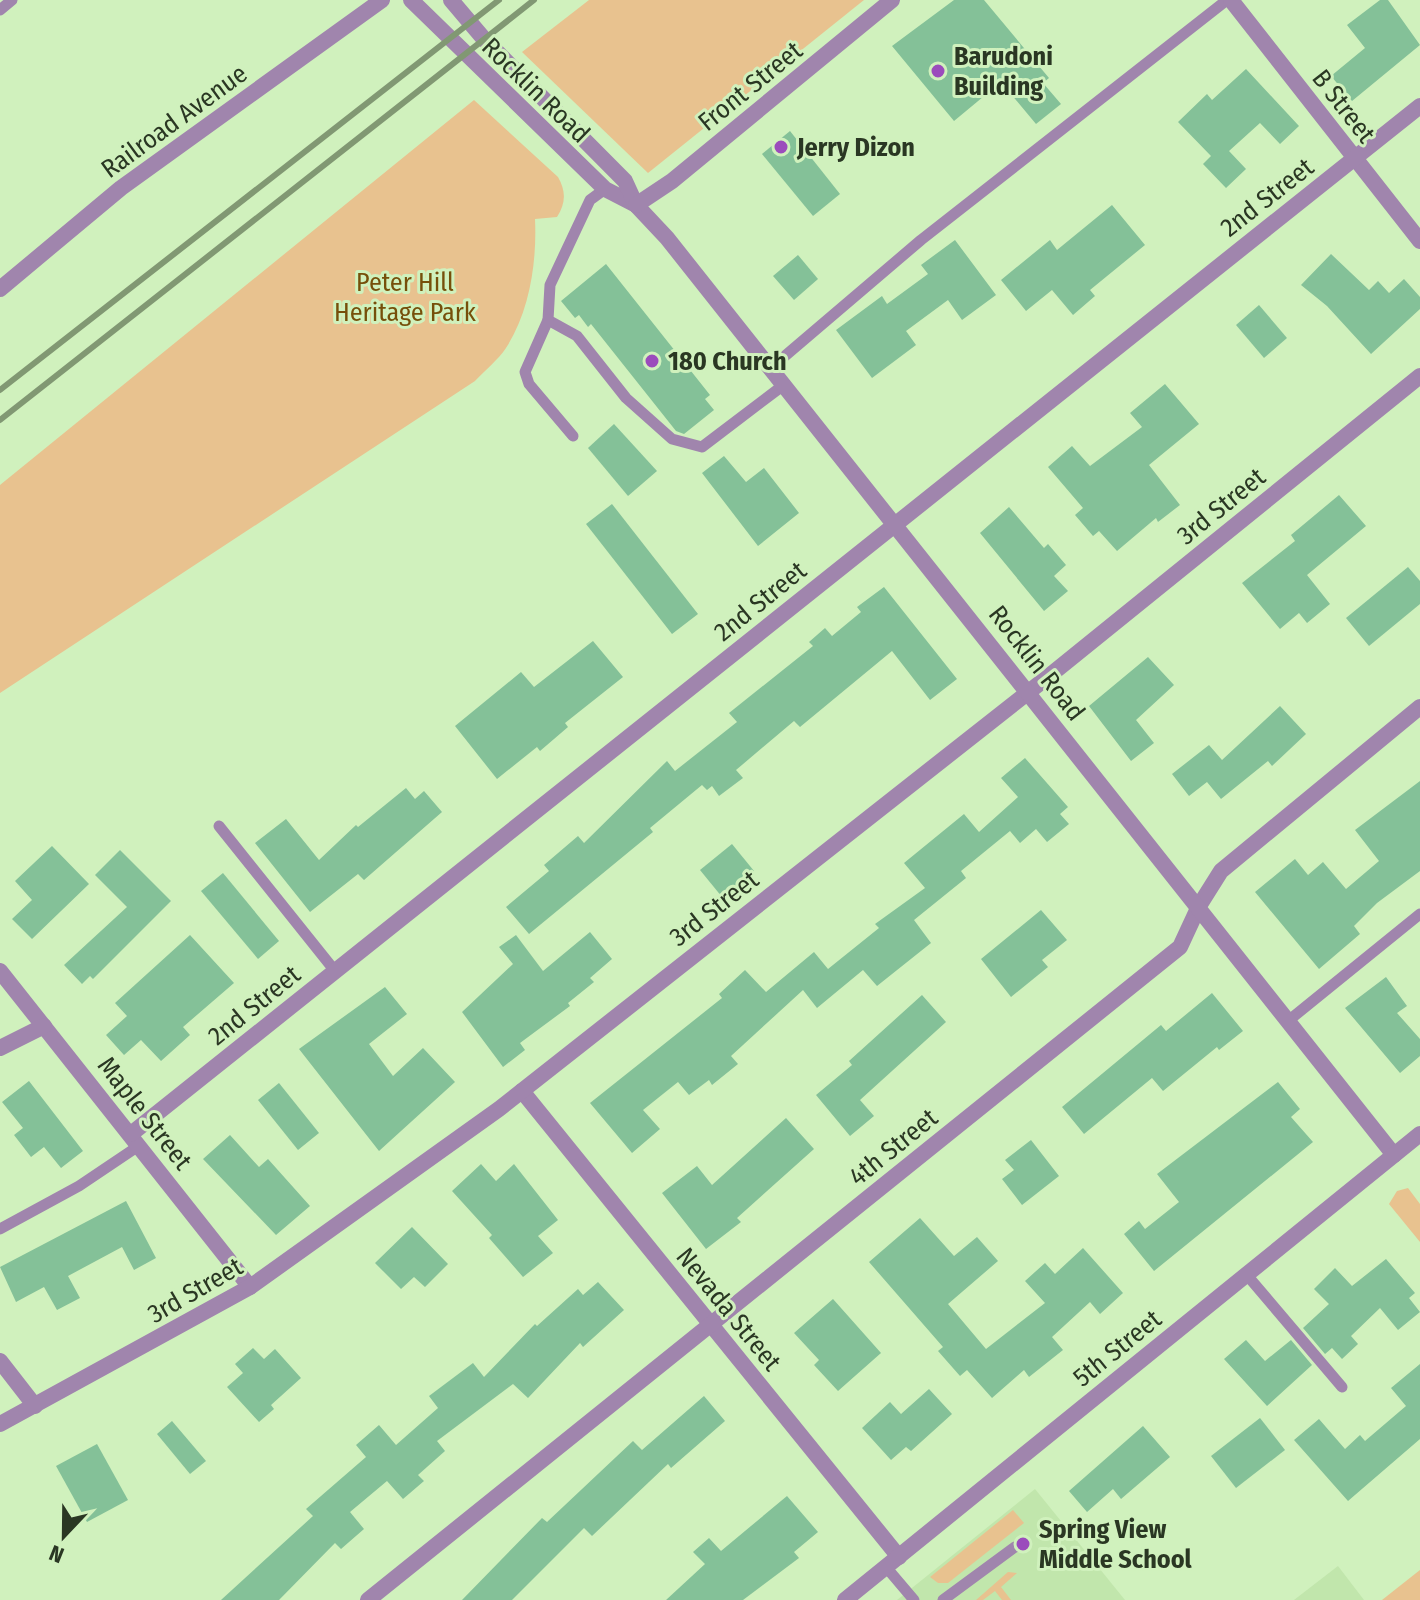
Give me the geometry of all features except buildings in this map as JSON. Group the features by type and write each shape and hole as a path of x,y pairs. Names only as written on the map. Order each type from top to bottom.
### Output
{"street":[{"name":"Railroad Avenue","path":"0,289 121,188 382,0"},
{"name":"Rocklin Road","path":"411,0 605,189 636,205"},
{"name":"Rocklin Road","path":"451,0 484,39 625,181 636,205 772,367 1394,1155"},
{"name":"Front Street","path":"636,205 672,181 892,0"},
{"name":"B Street","path":"1229,0 1420,241"},
{"name":"2nd Street","path":"135,1140 335,971 1420,106"},
{"name":"3rd Street","path":"0,1424 250,1287 522,1091 1420,376"},
{"name":"4th Street","path":"368,1600 1180,947 1199,906 1221,871 1420,707"},
{"name":"Maple Street","path":"0,971 250,1287"},
{"path":"0,1048 44,1026"},
{"name":"Nevada Street","path":"522,1091 711,1324 892,1562"},
{"name":"5th Street","path":"845,1600 1420,1134"},
{"path":"0,1361 35,1406"}],"lane":[{"path":"0,10 12,0"},
{"path":"772,367 921,240 1229,0"},
{"path":"573,436 529,384 525,372 548,320 550,285 590,200 605,189"},
{"path":"548,320 577,336 626,398 672,439 702,447 785,384"},
{"path":"219,826 335,971"},
{"path":"1288,1021 1420,914"},
{"path":"0,1229 79,1186 135,1140"},
{"path":"1246,1274 1342,1387"},
{"path":"943,1600 1015,1547"},
{"path":"892,1562 914,1600"}],"shaded area":[{"name":"Spring View Middle School","path":"1035,1489 1125,1600 897,1600"},
{"path":"1338,1566 1364,1600 1294,1600"}],"green space":[{"path":"589,0 864,0 648,173 522,52"},
{"name":"Peter Hill Heritage Park","path":"474,100 558,177 564,192 557,217 535,219 535,252 526,302 514,334 503,352 475,381 0,693 0,485"},
{"path":"1408,1188 1420,1204 1420,1242 1389,1204 1397,1191"},
{"path":"1013,1510 1024,1523 948,1583 938,1583 930,1577"},
{"path":"1420,1570 1420,1600 1382,1600"},
{"path":"1008,1572 1017,1573 1001,1587 1011,1600 1002,1600 995,1591 983,1600 976,1600"}],"railway":[{"path":"0,390 499,0"},
{"path":"0,420 534,0"}],"place":[{"name":"Barudoni Building","path":"938,71"},
{"name":"Jerry Dizon","path":"781,147"},
{"name":"180 Church","path":"652,361"},
{"name":"Spring View Middle School","path":"1023,1544"}]}
